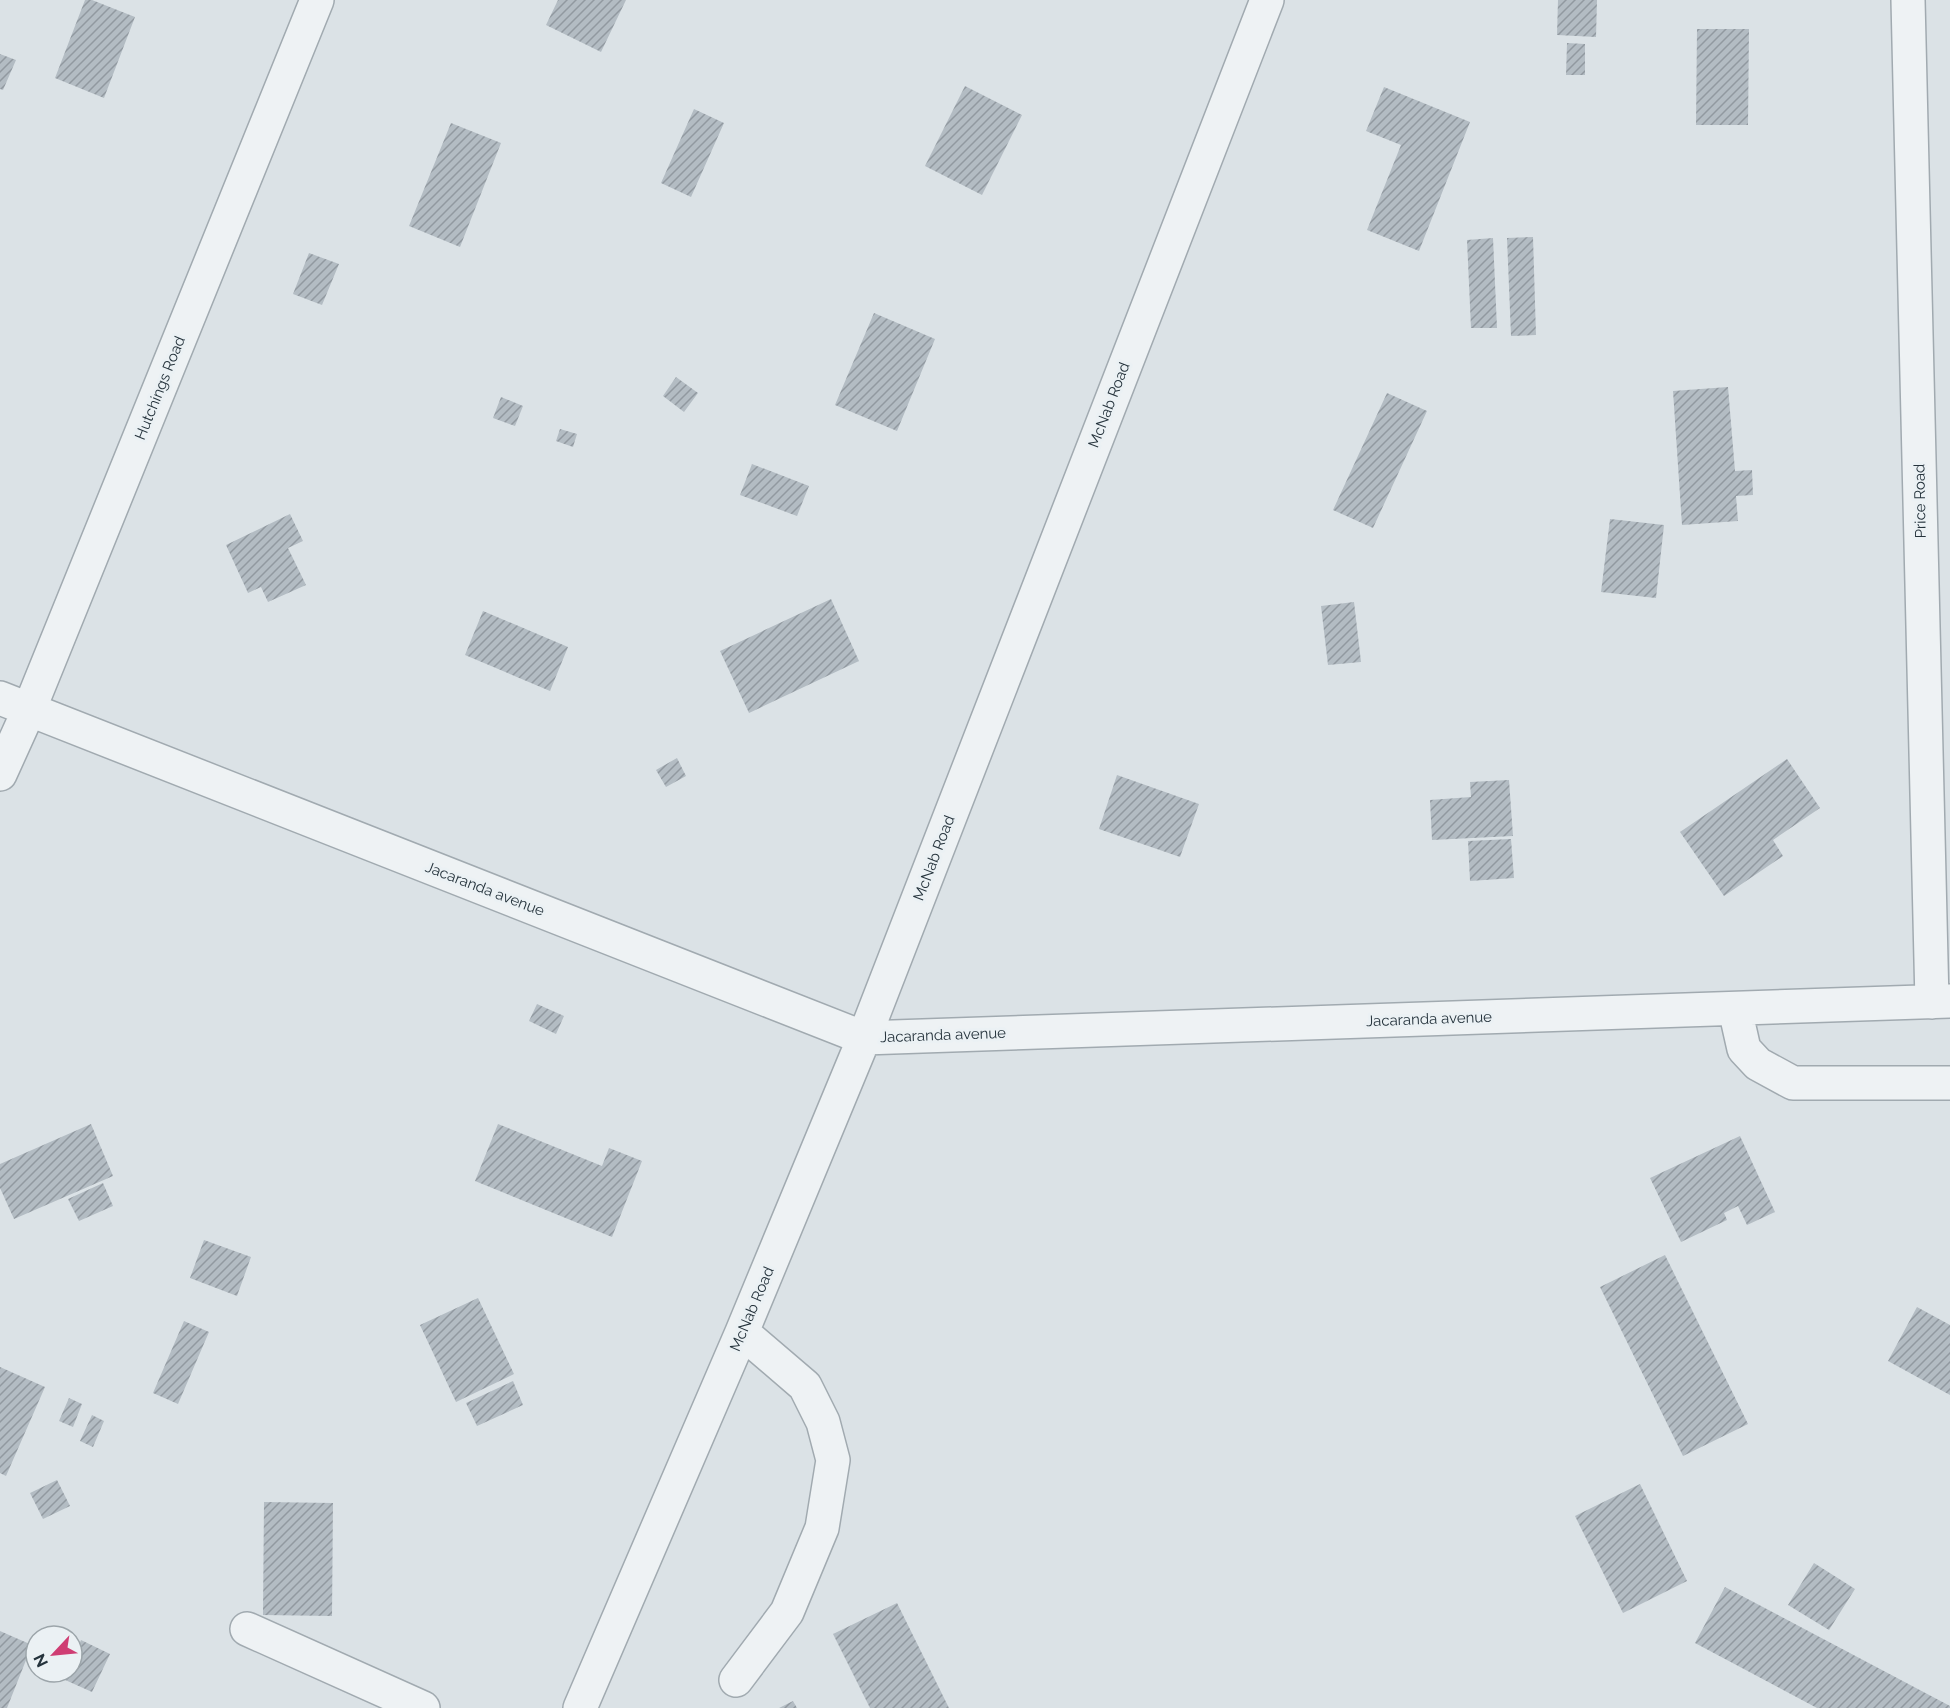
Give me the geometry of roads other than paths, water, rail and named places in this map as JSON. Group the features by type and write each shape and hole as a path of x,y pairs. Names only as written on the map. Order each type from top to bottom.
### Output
{"street":[{"name":"Hutchings Road","path":"0,774 15,704 317,0"},
{"name":"McNab Road","path":"580,1708 742,1332 864,1038 1267,0"},
{"name":"Price Road","path":"1908,0 1941,1002"},
{"name":"Jacaranda avenue","path":"15,704 864,1038 1941,1002"},
{"path":"1735,1009 1743,1048 1758,1064 1793,1083 1950,1083"},
{"path":"736,1680 787,1612 822,1528 833,1460 822,1422 805,1386 742,1332"},
{"path":"247,1629 423,1708"}]}
